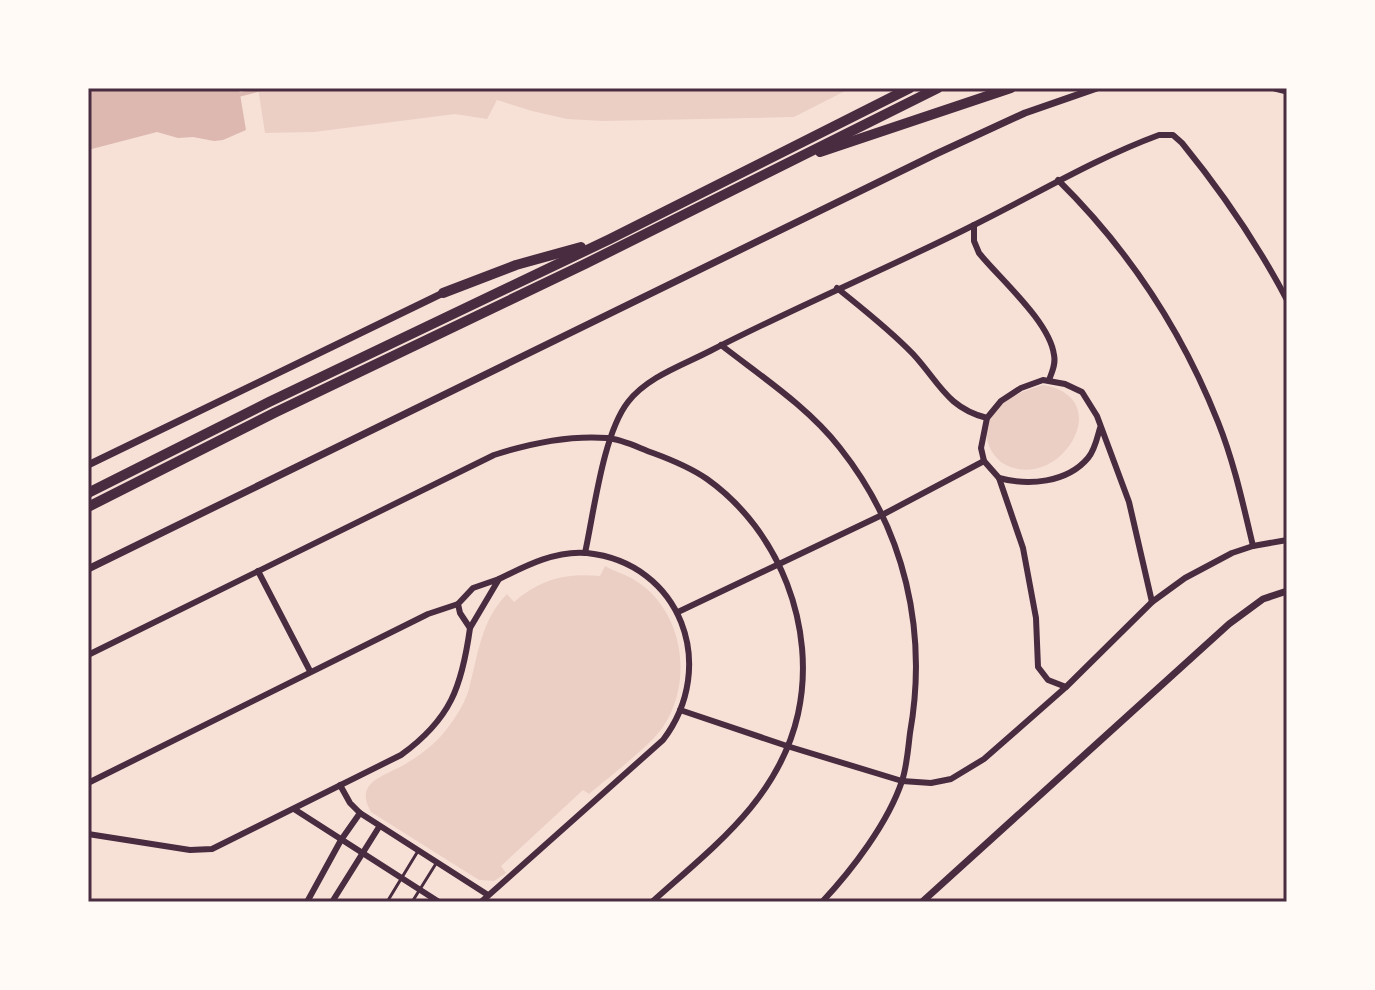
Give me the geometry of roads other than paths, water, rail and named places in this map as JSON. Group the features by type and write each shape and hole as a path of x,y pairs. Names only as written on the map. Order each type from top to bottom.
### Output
{"highway":[{"path":"88,493 269,402 610,239 910,88"},
{"path":"88,507 938,88"},
{"path":"784,164 1011,88"},
{"path":"443,293 516,265 610,239"}],"street":[{"path":"88,569 936,154 1025,113 1097,88"},
{"path":"1275,88 1287,91"},
{"path":"585,553 610,438 623,410 636,393 657,378 721,345 974,225 1058,180 1159,135 1173,135 1225,197 1269,265 1287,300"},
{"path":"1058,180 1096,217 1127,257 1161,306 1196,371 1219,424 1238,481 1253,546"},
{"path":"974,225 974,241 979,253 1050,340 1055,366 1049,380"},
{"path":"837,288 914,355 952,402 966,413 987,418"},
{"path":"88,465 443,293"},
{"path":"721,345 805,411 838,445 862,478 882,515 909,588 917,644 916,698 902,781 870,842 822,902"},
{"path":"1066,687 1048,680 1038,667 1036,618 1016,521 999,478 984,461 981,448 987,418 1001,401 1021,388 1049,380 1082,392 1097,416 1129,502 1152,602"},
{"path":"999,478 1035,482 1068,474 1088,458 1101,427"},
{"path":"88,655 494,455 528,444 555,439 610,438 680,464 708,480 753,522 781,565 798,620 803,651 803,683 798,716 787,746 758,802 732,830 652,902"},
{"path":"678,612 781,565 984,461"},
{"path":"680,710 902,781 931,783 951,779 968,771 1066,687 1152,602 1209,565 1253,546 1287,540"},
{"path":"88,783 310,671 428,614 458,604 473,588 542,560 585,553 633,566 661,589 678,612 689,654 687,685 680,710 672,727 652,752 481,902"},
{"path":"258,571 310,671"},
{"path":"88,834 205,850 401,755 423,740 454,699 462,678 470,628 499,579"},
{"path":"922,902 1229,624 1263,599 1287,591"},
{"path":"458,604 470,628"},
{"path":"340,785 360,813 488,895"},
{"path":"294,809 439,902"},
{"path":"307,902 341,840 360,813"},
{"path":"332,902 379,827"}],"lane":[{"path":"387,902 418,851"},
{"path":"412,902 437,862"}],"waterway":[{"path":"238,95 265,88"}]}
